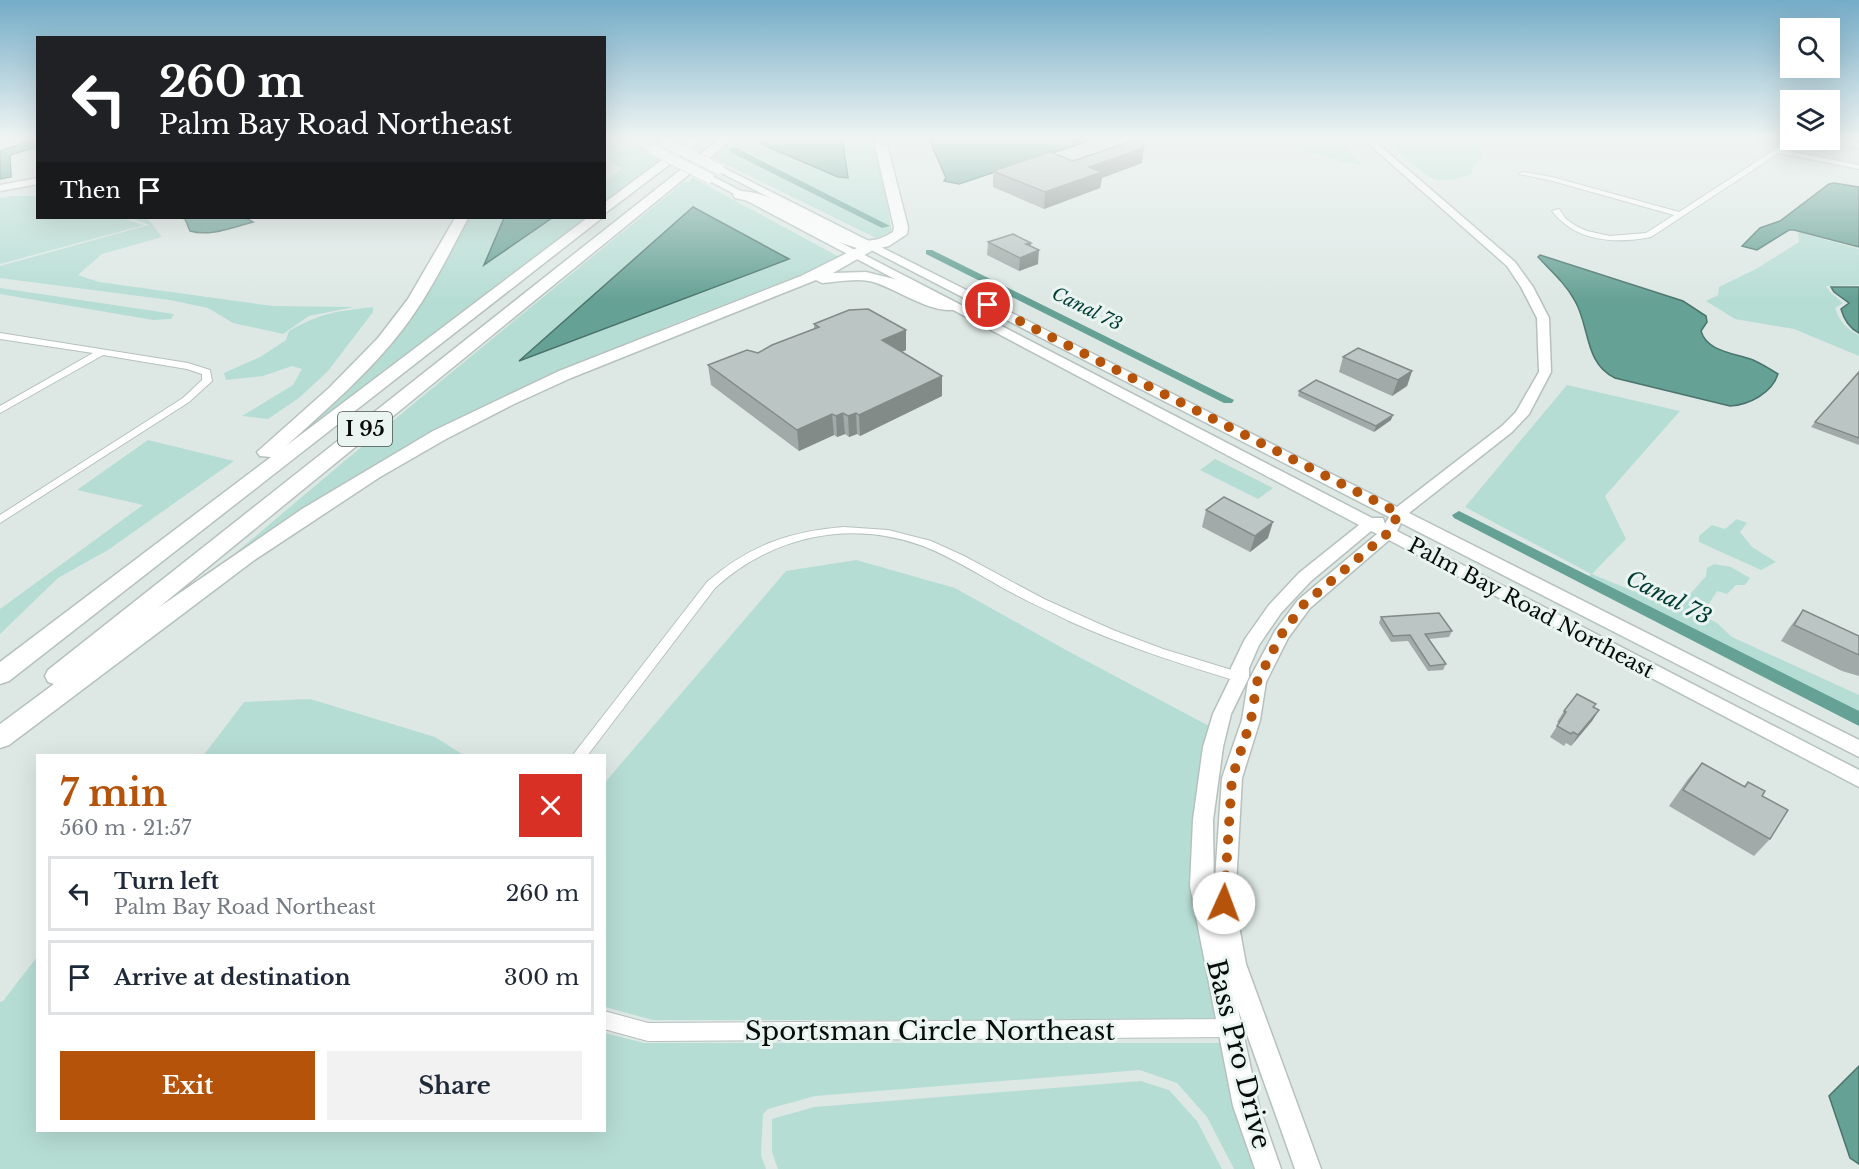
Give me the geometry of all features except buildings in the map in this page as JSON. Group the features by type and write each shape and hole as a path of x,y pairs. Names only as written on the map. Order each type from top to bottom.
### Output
{"highway":[{"path":"606,208 628,192"},
{"name":"I 95","path":"0,722 661,192"},
{"path":"0,738 216,575 350,486 429,441 507,401 573,371 795,284 856,256 870,246 894,239 900,234 901,227 892,192"},
{"path":"740,195 763,200 846,242 870,246"},
{"path":"0,663 248,469 304,420 359,367 397,325 426,282 460,219"},
{"name":"I 95","path":"0,675 594,219"},
{"path":"795,284 843,275 866,276 893,283 925,299 951,306"}],"main road":[{"name":"Palm Bay Road Northeast","path":"734,192 1859,779"},
{"name":"Palm Bay Road Northeast","path":"763,192 1859,749"},
{"path":"1379,529 1507,429 1522,414 1545,372 1543,318 1527,287 1510,264 1487,241 1429,192"},
{"name":"Bass Pro Drive","path":"1269,1169 1246,1106 1201,886 1203,820 1214,747 1222,714 1240,677 1240,668 1251,644 1275,609 1305,577 1379,529"},
{"name":"Bass Pro Drive","path":"1308,1169 1234,964 1224,903 1232,778 1251,720 1257,682 1281,635 1304,604 1379,529"},
{"path":"1807,752 1859,766"}],"street":[{"path":"1599,192 1679,214"},
{"path":"1556,211 1562,221 1576,229 1594,235 1633,239 1648,236 1713,192"},
{"path":"0,336 188,366 207,372 207,381 186,400 0,520"},
{"path":"0,410 100,353"},
{"path":"581,754 711,585 737,562 766,547 832,530 873,531 911,538 964,562 1038,601 1132,643 1240,677"},
{"name":"Sportsman Circle Northeast","path":"606,1021 648,1032 1231,1029 1256,1022"}],"shaded area":[{"path":"606,192 620,192 606,202"},
{"path":"672,192 718,192 843,259 666,327 645,340 554,377 217,569 332,471"},
{"path":"781,192 885,192 892,233 878,239"},
{"path":"1819,192 1859,192 1859,247 1794,230 1789,230 1757,250 1742,246 1760,228 1780,221"},
{"path":"36,196 36,219 125,219 144,225 0,264 0,198"},
{"path":"693,207 789,259 519,361"},
{"path":"134,219 148,219 162,237 102,254 78,275 99,282 273,306 354,307 309,316 283,334 233,323 208,308 170,300 0,278 0,266 149,225"},
{"path":"185,219 248,219 253,222 222,231 198,233 190,231"},
{"path":"465,219 504,219 485,264 551,219 584,219 295,438 436,275"},
{"path":"504,219 551,219 484,265"},
{"path":"1798,232 1859,249 1859,285 1826,286 1843,303 1835,308 1841,321 1847,328 1859,335 1859,356 1794,329 1735,319 1706,301 1718,295 1719,287 1756,269 1799,242"},
{"path":"1540,255 1683,301 1706,316 1707,322 1701,331 1709,343 1722,351 1753,360 1766,367 1778,374 1775,381 1759,397 1730,406 1615,378 1598,363 1589,344 1575,301 1563,283 1538,257"},
{"path":"1831,287 1859,287 1859,333 1850,326 1842,313 1841,309 1849,303"},
{"path":"0,288 174,314 171,319 153,320 0,294"},
{"path":"373,307 373,312 328,371 299,398 268,419 242,416 293,385 302,369 292,366 263,376 226,380 224,373 260,357 286,340 289,331 310,320 339,312"},
{"path":"1567,385 1680,411 1605,496 1626,539 1592,574 1677,609 1706,576 1707,568 1714,564 1731,567 1750,578 1745,585 1736,585 1727,594 1717,591 1702,615 1717,623 1732,637 1859,695 1859,725 1584,580 1591,574 1465,507"},
{"path":"148,440 234,461 108,550 58,578 0,634 0,609 143,505 77,490"},
{"path":"1215,459 1273,488 1258,499 1200,470"},
{"path":"1737,519 1747,523 1740,532 1752,547 1776,562 1761,570 1699,542 1699,536 1712,525 1725,529"},
{"path":"856,560 955,588 1209,726 1193,818 1190,885 1217,1020 653,1020 606,1007 607,780 786,571"},
{"path":"310,699 435,737 462,754 205,754 244,702"},
{"path":"36,958 36,1132 606,1132 606,1033 644,1043 1222,1043 1234,1107 1255,1169 1234,1169 1207,1117 1177,1083 1140,1070 815,1096 768,1109 763,1114 761,1155 766,1169 0,1169 0,1002"},
{"path":"1859,1066 1859,1164 1850,1158 1829,1096"},
{"path":"1141,1081 1169,1090 1197,1121 1222,1169 778,1169 772,1152 772,1119 814,1107"}],"waterway":[{"name":"Canal 73","path":"816,192 885,226"},
{"name":"Canal 73","path":"929,252 1228,400"},
{"name":"Canal 73","path":"1459,515 1859,719"}],"route":[{"path":"988,305 1399,513 1388,533 1304,604 1281,635 1257,682 1251,720 1232,778 1224,903"}]}
